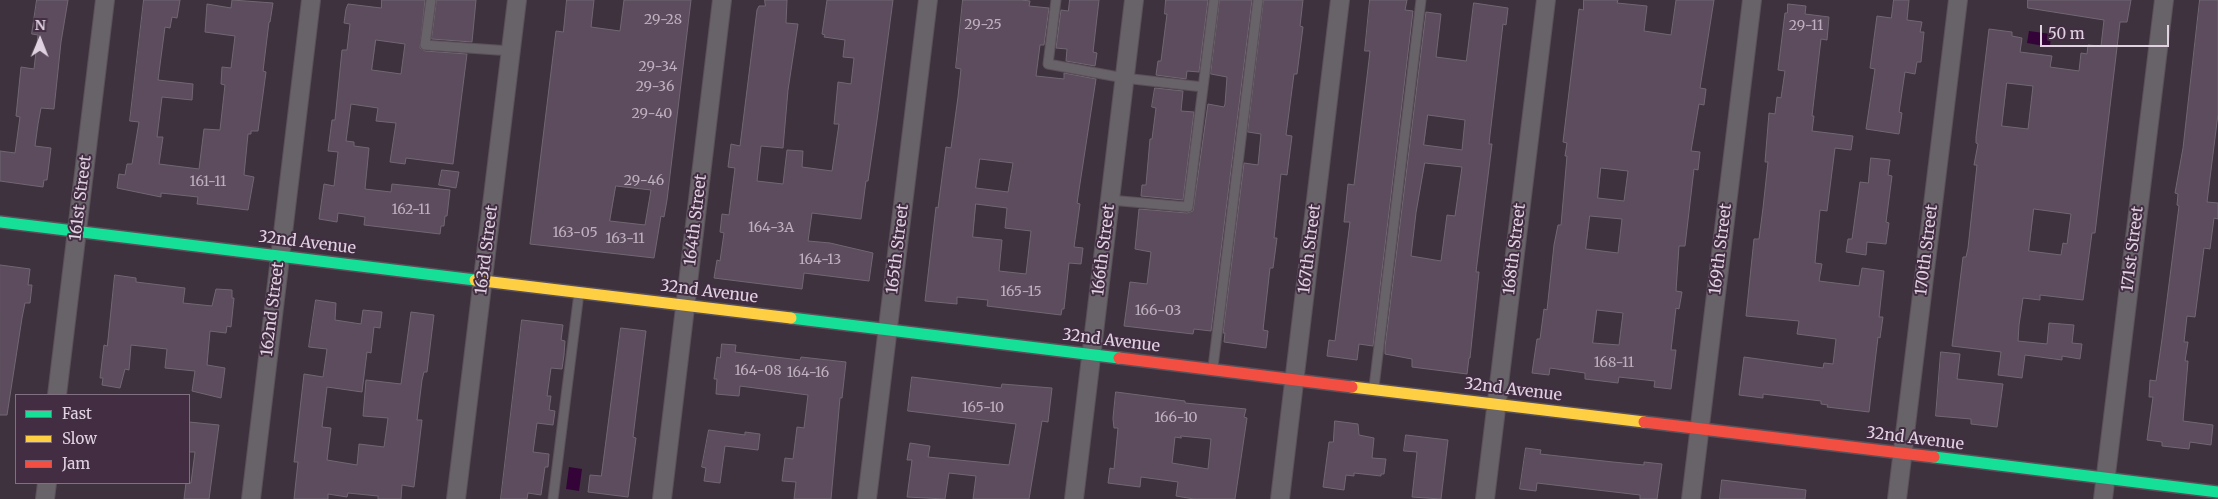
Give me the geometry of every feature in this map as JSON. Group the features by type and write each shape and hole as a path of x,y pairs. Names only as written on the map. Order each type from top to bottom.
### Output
{"street":[{"name":"161st Street","path":"57,394 105,0"},
{"name":"162nd Street","path":"250,499 311,0"},
{"name":"163rd Street","path":"456,499 516,0"},
{"name":"164th Street","path":"662,499 722,0"},
{"name":"165th Street","path":"867,499 928,0"},
{"name":"166th Street","path":"1074,499 1134,0"},
{"name":"167th Street","path":"1280,499 1340,0"},
{"name":"168th Street","path":"1485,499 1546,0"},
{"name":"169th Street","path":"1691,499 1752,0"},
{"name":"170th Street","path":"1897,499 1958,0"},
{"name":"171st Street","path":"2103,499 2164,0"},
{"name":"32nd Avenue","path":"0,222 2105,478 2181,493 2218,492"},
{"path":"44,499 46,484"}],"lane":[{"path":"431,0 426,45 510,51"},
{"path":"1056,0 1048,64 1124,78 1203,87"},
{"path":"1110,200 1188,207 1214,0"},
{"path":"1213,370 1258,0"},
{"path":"1373,389 1421,0"},
{"path":"553,499 580,293"}],"shaded area":[{"path":"2029,31 2051,34 2050,47 2027,43"},
{"path":"569,467 582,469 579,491 566,489"}],"building":[{"path":"37,0 68,0 61,42 54,109 41,108 35,146 51,148 47,180 44,180 43,187 0,181 0,151 15,153 20,117 16,116 21,67 34,69 38,35 32,34"},
{"path":"144,0 180,0 177,18 172,17 170,28 165,27 158,80 193,84 192,100 162,97 157,137 163,137 159,164 199,169 204,129 220,130 225,85 221,84 222,67 231,68 235,36 205,32 207,4 231,8 232,0 273,3 263,71 266,72 258,131 251,131 251,134 248,134 244,175 254,177 248,210 197,204 198,197 161,193 161,197 117,188 119,174 125,175 127,164 132,164 139,122 130,121"},
{"path":"382,0 425,0 420,48 425,51 467,54 453,164 406,158 405,164 390,162 396,123 376,121 378,108 351,104 346,141 354,142 354,146 369,148 365,189 391,192 392,184 450,190 447,216 445,216 444,226 441,226 440,234 364,225 365,217 338,213 337,222 319,219 324,184 334,186 338,152 328,151 332,120 335,120 342,50 347,50 350,24 344,23 346,9 348,4 381,8","holes":["376,40 405,44 401,74 372,70"]},
{"path":"437,0 476,0 472,42 432,39"},
{"path":"567,0 594,0 591,27 620,31 624,0 691,0 667,200 664,217 661,216 654,258 530,244 556,31 563,32","holes":["616,186 651,190 645,225 610,221"]},
{"path":"765,0 787,0 786,23 798,24 788,90 783,148 761,146 757,181 783,184 787,150 803,151 802,167 832,171 839,124 834,124 838,82 851,84 854,58 843,57 845,40 824,37 825,35 822,34 827,0 893,0 877,120 861,219 812,213 808,241 830,243 873,253 869,281 804,273 802,289 714,278 717,260 720,261 724,233 720,232 722,214 729,215 735,168 728,167 731,144 740,146 757,10 759,6 765,6"},
{"path":"963,0 1021,0 1030,1 1029,6 1049,8 1044,45 1040,45 1036,76 1064,79 1064,73 1096,79 1077,203 1080,204 1074,247 1083,248 1081,264 1069,263 1064,309 1062,309 1061,315 987,306 988,300 957,297 957,304 925,301 936,207 938,208 946,147 951,148 958,97 961,69 956,68","holes":["980,159 1013,163 1008,192 976,188","976,204 1007,208 1005,228 1031,231 1026,274 999,271 1002,240 973,237"]},
{"path":"1070,0 1099,0 1093,52 1097,53 1095,66 1066,61 1067,49 1056,48 1061,10 1068,11"},
{"path":"1166,0 1208,0 1199,72 1187,71 1186,79 1156,75 1158,61 1161,61 1167,14 1165,14"},
{"path":"1220,0 1252,0 1211,331 1194,329 1193,334 1124,326 1130,282 1147,284 1151,252 1135,249 1139,209 1187,213 1193,211 1208,104 1224,107 1225,104 1227,77 1211,74"},
{"path":"1264,0 1303,0 1300,26 1303,27 1297,74 1294,74 1286,135 1292,136 1287,175 1281,174 1274,238 1277,238 1273,268 1270,268 1263,330 1268,331 1266,348 1224,342 1225,333 1223,333 1244,163 1258,165 1261,134 1248,132"},
{"path":"1370,0 1407,0 1405,10 1413,11 1373,346 1359,344 1357,360 1327,356 1329,340 1335,341 1350,222 1344,222 1348,184 1354,185 1369,60 1370,51 1365,51"},
{"path":"1584,0 1618,0 1617,3 1647,6 1644,31 1671,35 1676,0 1714,0 1700,88 1706,89 1704,105 1699,104 1691,151 1700,152 1698,170 1694,169 1685,246 1679,246 1676,291 1682,292 1679,309 1676,308 1671,350 1676,350 1671,389 1654,387 1655,381 1619,377 1618,383 1585,379 1585,373 1550,368 1549,375 1532,373 1537,339 1540,339 1544,309 1547,310 1554,245 1558,225 1561,225 1567,156 1565,156 1567,143 1563,142 1579,9 1583,10","holes":["1601,168 1628,171 1624,201 1598,198","1590,216 1622,219 1618,253 1586,249","1597,310 1623,313 1619,345 1593,343"]},
{"path":"1894,0 1909,0 1907,20 1922,22 1920,32 1924,32 1921,62 1917,62 1915,74 1905,72 1899,112 1902,113 1899,134 1866,129 1875,69 1870,68 1877,16 1891,18"},
{"path":"2028,0 2131,0 2127,22 2120,22 2095,233 2092,233 2083,300 2040,295 2040,300 2023,298 2019,325 2018,341 2047,344 2049,323 2074,325 2072,343 2082,344 2080,359 2062,356 2062,360 2025,355 2022,378 1998,375 2001,352 1952,346 1963,257 1966,257 1968,248 1977,165 1974,165 1978,144 1976,143 1976,137 1989,29 2012,32 2012,36 2022,38 2020,52 2052,56 2050,67 2079,71 2081,53 2087,54 2088,45 2101,46 2104,20 2028,8","holes":["2007,83 2033,86 2028,129 2002,126","2034,209 2071,214 2067,244 2063,243 2061,255 2029,251"]},
{"path":"2200,0 2218,0 2218,114 2207,202 2218,203 2218,219 2214,218 2210,249 2204,248 2195,317 2187,316 2184,342 2188,342 2185,361 2188,361 2183,421 2213,425 2211,445 2190,442 2189,449 2162,446 2162,442 2147,440 2153,397 2149,397 2150,380 2156,381 2162,339 2179,206 2177,205 2178,194 2175,193 2183,148"},
{"path":"1474,3 1508,8 1506,25 1503,24 1490,135 1489,144 1492,144 1476,272 1479,272 1467,374 1412,367 1412,359 1385,354 1426,12 1441,14 1436,57 1466,61","holes":["1428,115 1465,120 1462,150 1424,145","1425,163 1462,167 1455,216 1447,215 1441,261 1411,256"]},
{"path":"1788,4 1806,6 1805,14 1829,17 1827,40 1821,39 1812,131 1853,136 1851,150 1835,148 1827,211 1820,210 1815,263 1822,264 1819,281 1859,286 1862,268 1884,271 1879,317 1883,317 1880,338 1878,337 1869,412 1827,407 1828,405 1821,404 1821,401 1763,394 1763,398 1739,395 1744,357 1823,368 1824,363 1833,364 1836,339 1797,334 1799,321 1746,316 1754,239 1759,239 1763,208 1768,162 1765,162 1769,113 1775,114 1777,97 1781,98 1785,71 1778,70 1785,13 1787,13"},
{"path":"1155,88 1183,91 1181,111 1194,112 1183,200 1141,196 1142,185 1146,185 1150,139 1152,139 1156,108 1152,107"},
{"path":"1871,158 1890,160 1888,175 1892,176 1886,222 1889,223 1886,244 1867,242 1866,255 1846,252 1848,239 1852,239 1860,182 1868,183"},
{"path":"442,170 459,172 456,188 439,185"},
{"path":"0,265 30,269 28,285 32,285 30,303 25,303 22,318 7,415 0,415"},
{"path":"115,275 136,278 136,282 185,288 183,303 212,306 216,289 232,290 232,298 234,298 231,327 227,326 226,333 210,331 207,365 225,368 221,398 192,391 195,371 165,368 167,349 131,345 129,370 125,369 120,388 102,385 103,378 100,378 104,345 107,346"},
{"path":"316,300 336,303 335,320 361,324 363,310 382,312 380,328 374,327 371,353 367,352 362,392 327,387 322,427 331,428 327,460 357,465 359,444 384,447 388,418 363,416 366,380 401,384 411,312 434,315 427,372 424,372 422,380 417,420 422,420 414,487 402,485 401,499 378,499 378,496 348,493 347,497 328,494 328,499 294,499 298,462 294,462 304,374 323,377 327,349 309,347"},
{"path":"522,320 563,325 561,340 565,341 564,355 562,369 551,368 547,396 551,396 549,410 555,411 553,425 537,423 533,452 549,454 548,467 545,467 541,495 528,493 527,499 501,499"},
{"path":"621,328 646,331 633,437 636,438 628,497 588,492 590,475 601,476"},
{"path":"722,344 736,345 735,352 800,360 801,357 846,362 842,398 840,398 831,499 794,499 796,482 782,481 785,458 793,459 797,427 804,428 808,395 740,386 739,396 716,394 717,379 714,379 717,357 720,358"},
{"path":"1941,352 1960,354 1957,379 2003,384 1997,427 1971,424 1971,419 1936,416"},
{"path":"912,377 1001,388 1002,384 1052,388 1048,422 1042,421 1029,499 973,499 976,476 949,473 945,499 907,497 912,460 907,460 910,443 930,446 928,457 1009,465 1016,424 908,411"},
{"path":"1116,392 1185,401 1185,403 1246,409 1244,417 1247,418 1235,499 1194,499 1176,496 1178,482 1141,477 1140,487 1108,483 1110,468 1114,469 1118,428 1114,428","holes":["1175,437 1211,439 1208,469 1172,463"]},
{"path":"1335,421 1358,424 1359,435 1374,438 1372,458 1386,459 1384,474 1381,474 1381,476 1354,473 1354,476 1346,475 1344,490 1323,487 1329,442 1333,442"},
{"path":"190,422 219,425 209,499 184,499 186,484 191,483 195,452 190,452"},
{"path":"709,430 745,435 745,432 760,434 758,450 725,446 720,483 704,481 706,468 702,467"},
{"path":"1406,435 1448,440 1441,499 1412,497 1417,452 1404,451"},
{"path":"1526,448 1541,450 1540,454 1644,465 1644,462 1662,464 1657,499 1640,499 1640,495 1537,483 1536,491 1520,489"},
{"path":"1722,480 1806,490 1805,499 1720,499"}],"traffic: fast":[{"path":"0,222 475,280"},
{"path":"791,318 1119,358"},
{"path":"1934,457 2218,492"}],"traffic: slow":[{"path":"475,280 791,318"},
{"path":"1352,387 1644,422"}],"traffic: jam":[{"path":"1119,358 1352,387"},
{"path":"1644,422 1934,457"}]}
